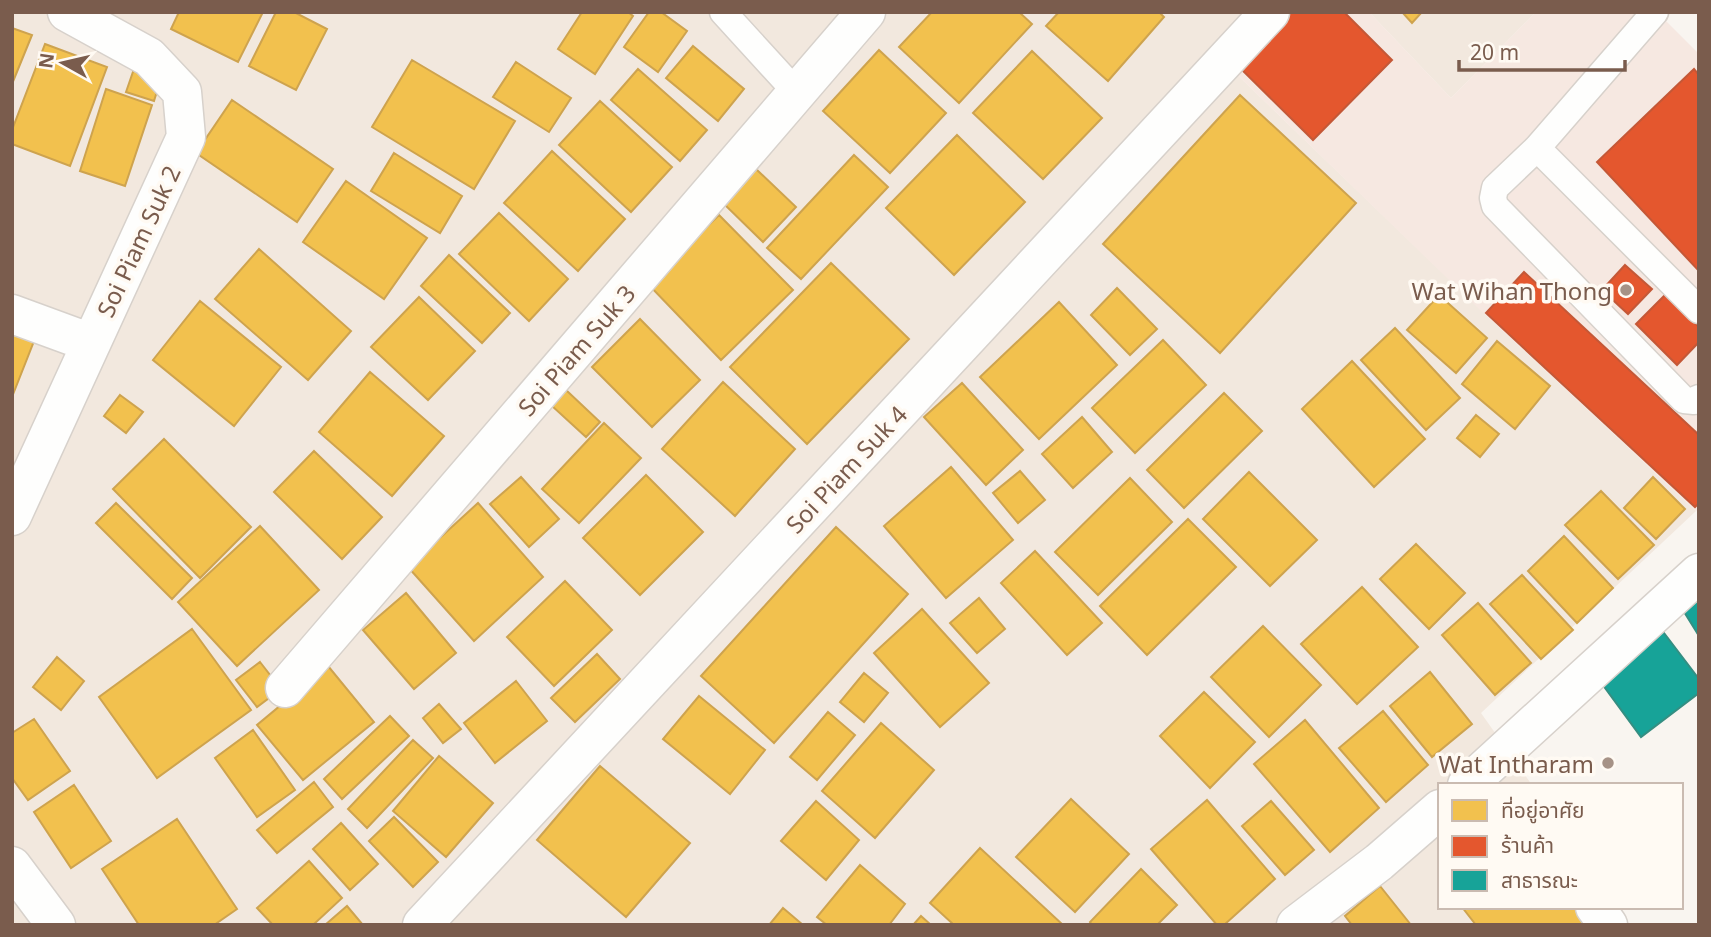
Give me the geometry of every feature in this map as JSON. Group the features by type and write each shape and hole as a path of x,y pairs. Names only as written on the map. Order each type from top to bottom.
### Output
{"street":[{"name":"Soi Piam Suk 2","path":"12,516 186,137 182,92 149,57 67,12"},
{"name":"Soi Piam Suk 3","path":"285,688 866,12"},
{"name":"Soi Piam Suk 4","path":"422,925 1270,12"},
{"path":"12,314 91,343"},
{"path":"1489,777 1699,573"},
{"path":"1296,925 1379,862 1438,811"},
{"path":"12,866 56,925"},
{"path":"1596,909 1608,925"}],"lane":[{"path":"723,12 797,93"},
{"path":"1655,12 1537,148 1495,188 1493,198 1495,206 1684,400 1694,401 1699,398"},
{"path":"1537,148 1699,310"}],"shaded area":[{"path":"12,12 1275,12 1226,64 1478,307 1696,511 1481,713 1531,783 1438,783 1438,909 1619,909 1630,925 12,925"},
{"path":"1275,12 1369,12 1451,98 1536,12 1657,12 1699,54 1699,508 1696,511 1478,308 1225,63"},
{"path":"1369,12 1536,12 1451,98"}],"building: ที่อยู่อาศัย":[{"path":"179,12 263,12 238,62 171,29"},
{"path":"276,12 294,12 327,29 296,90 249,66"},
{"path":"582,12 628,12 633,16 595,74 558,49"},
{"path":"649,12 661,12 687,31 658,72 624,47"},
{"path":"932,12 1019,12 1032,24 959,103 899,47"},
{"path":"1059,12 1159,12 1164,17 1108,81 1046,26"},
{"path":"1402,12 1422,12 1412,23"},
{"path":"12,28 32,35 12,84"},
{"path":"45,44 107,67 70,166 12,144 12,130"},
{"path":"693,46 744,89 718,121 666,78"},
{"path":"879,50 946,113 890,173 823,111"},
{"path":"1032,51 1102,118 1043,179 973,113"},
{"path":"412,60 515,121 474,189 372,127"},
{"path":"516,62 571,98 549,132 493,97"},
{"path":"135,66 162,75 154,101 126,92"},
{"path":"638,69 707,130 680,161 611,100"},
{"path":"106,89 152,105 125,186 80,171"},
{"path":"1240,95 1356,203 1220,353 1103,244"},
{"path":"232,100 333,169 297,222 196,153"},
{"path":"600,101 672,167 631,212 559,145"},
{"path":"957,135 1025,202 954,275 886,208"},
{"path":"552,151 625,219 578,271 504,203"},
{"path":"394,153 462,196 440,233 371,191"},
{"path":"854,155 888,187 801,279 767,248"},
{"path":"756,169 796,207 763,242 723,203"},
{"path":"346,181 427,238 384,299 303,242"},
{"path":"499,213 568,279 529,321 459,254"},
{"path":"719,215 793,290 721,360 648,284"},
{"path":"259,249 351,331 308,380 215,299"},
{"path":"449,255 510,313 482,343 421,286"},
{"path":"831,263 909,339 807,444 730,367"},
{"path":"1117,288 1157,329 1130,355 1091,315"},
{"path":"1439,295 1487,338 1456,373 1407,330"},
{"path":"419,297 475,351 428,400 371,347"},
{"path":"200,301 281,367 234,426 153,360"},
{"path":"1059,302 1117,365 1039,439 980,377"},
{"path":"640,319 700,380 652,427 592,367"},
{"path":"1395,328 1460,398 1426,430 1361,360"},
{"path":"12,333 34,341 12,397"},
{"path":"1163,340 1206,385 1135,453 1092,408"},
{"path":"1497,341 1550,386 1515,429 1462,384"},
{"path":"1352,361 1425,439 1374,487 1302,409"},
{"path":"370,372 444,436 392,496 319,432"},
{"path":"723,382 795,449 735,516 662,449"},
{"path":"962,383 1023,450 986,485 924,417"},
{"path":"566,390 600,422 586,437 552,406"},
{"path":"1224,393 1262,431 1184,508 1147,470"},
{"path":"120,395 143,412 126,433 104,416"},
{"path":"1476,415 1499,434 1480,457 1457,438"},
{"path":"1082,417 1112,452 1073,488 1042,454"},
{"path":"604,423 641,458 579,523 542,489"},
{"path":"164,439 251,527 200,578 113,489"},
{"path":"314,451 382,517 342,559 274,492"},
{"path":"951,467 1013,540 946,598 884,526"},
{"path":"1020,471 1045,500 1018,523 993,493"},
{"path":"1249,472 1317,540 1270,586 1203,519"},
{"path":"646,475 703,532 640,595 583,538"},
{"path":"521,477 559,519 529,547 490,504"},
{"path":"1653,477 1685,509 1656,539 1624,508"},
{"path":"1130,478 1172,522 1098,595 1055,552"},
{"path":"1601,491 1654,545 1618,579 1565,525"},
{"path":"116,503 192,578 172,599 96,523"},
{"path":"478,503 543,577 474,641 408,567"},
{"path":"1188,519 1236,567 1147,655 1100,606"},
{"path":"260,526 319,590 237,666 178,602"},
{"path":"836,527 908,594 774,743 701,676"},
{"path":"1564,536 1613,588 1577,623 1528,571"},
{"path":"1416,544 1465,593 1429,629 1380,579"},
{"path":"1035,551 1102,623 1067,655 1001,583"},
{"path":"1522,575 1573,630 1541,659 1490,604"},
{"path":"565,581 612,630 554,686 507,637"},
{"path":"1362,587 1418,647 1357,704 1301,644"},
{"path":"406,593 456,653 414,689 363,630"},
{"path":"979,598 1005,629 977,653 950,623"},
{"path":"1478,603 1531,663 1495,695 1442,635"},
{"path":"922,609 989,683 940,727 874,653"},
{"path":"1263,626 1321,685 1269,737 1211,677"},
{"path":"192,629 251,710 157,778 99,697"},
{"path":"597,654 620,679 575,722 551,698"},
{"path":"57,657 84,681 61,710 33,687"},
{"path":"260,662 281,689 257,707 236,680"},
{"path":"328,666 374,722 303,780 257,725"},
{"path":"1430,672 1472,724 1432,757 1390,706"},
{"path":"864,673 888,693 864,722 840,702"},
{"path":"516,681 547,721 495,763 464,723"},
{"path":"1204,692 1255,742 1210,788 1160,736"},
{"path":"699,696 765,750 730,794 663,739"},
{"path":"439,704 461,729 443,743 423,718"},
{"path":"1383,711 1428,765 1386,802 1339,748"},
{"path":"828,712 855,735 817,780 790,757"},
{"path":"390,716 409,736 342,799 324,779"},
{"path":"34,719 70,771 28,800 12,778 12,733"},
{"path":"1305,720 1379,808 1330,852 1254,764"},
{"path":"881,723 934,770 875,838 822,791"},
{"path":"253,730 295,790 257,817 215,758"},
{"path":"413,740 433,758 367,828 348,809"},
{"path":"439,756 493,803 446,857 393,811"},
{"path":"600,766 690,843 626,917 537,840"},
{"path":"314,782 333,807 277,853 257,830"},
{"path":"74,785 111,841 71,868 34,812"},
{"path":"1071,799 1129,854 1075,912 1016,857"},
{"path":"1207,800 1275,879 1224,925 1217,925 1151,849"},
{"path":"816,801 859,840 826,880 781,841"},
{"path":"1271,801 1314,850 1285,875 1242,826"},
{"path":"394,817 438,862 413,887 369,841"},
{"path":"177,819 237,909 214,925 139,925 102,869"},
{"path":"341,823 378,864 350,890 313,849"},
{"path":"980,848 1063,925 954,925 930,903"},
{"path":"309,861 342,898 313,925 273,925 257,908"},
{"path":"860,865 905,904 889,925 827,925 817,917"},
{"path":"1141,869 1177,905 1157,925 1092,925 1090,922"},
{"path":"1380,886 1411,925 1352,925 1345,916"},
{"path":"347,906 363,925 325,925"},
{"path":"783,908 803,925 769,925"},
{"path":"1464,909 1577,909 1589,925 1476,925"},
{"path":"921,916 931,925 913,925"}],"building: ร้านค้า":[{"path":"1279,12 1344,12 1392,60 1313,140 1232,60"},
{"path":"1694,69 1699,75 1699,271 1597,162"},
{"path":"1625,265 1652,289 1628,314 1602,290"},
{"path":"1524,272 1699,435 1699,503 1695,507 1486,313"},
{"path":"1666,294 1699,327 1699,342 1677,365 1636,324"}],"building: สาธารณะ":[{"path":"1699,589 1699,636 1678,602"},
{"path":"1661,629 1699,679 1699,693 1641,737 1597,677"}],"place":[{"name":"Wat Wihan Thong","path":"1626,290"},
{"name":"Wat Intharam","path":"1608,763"}]}
